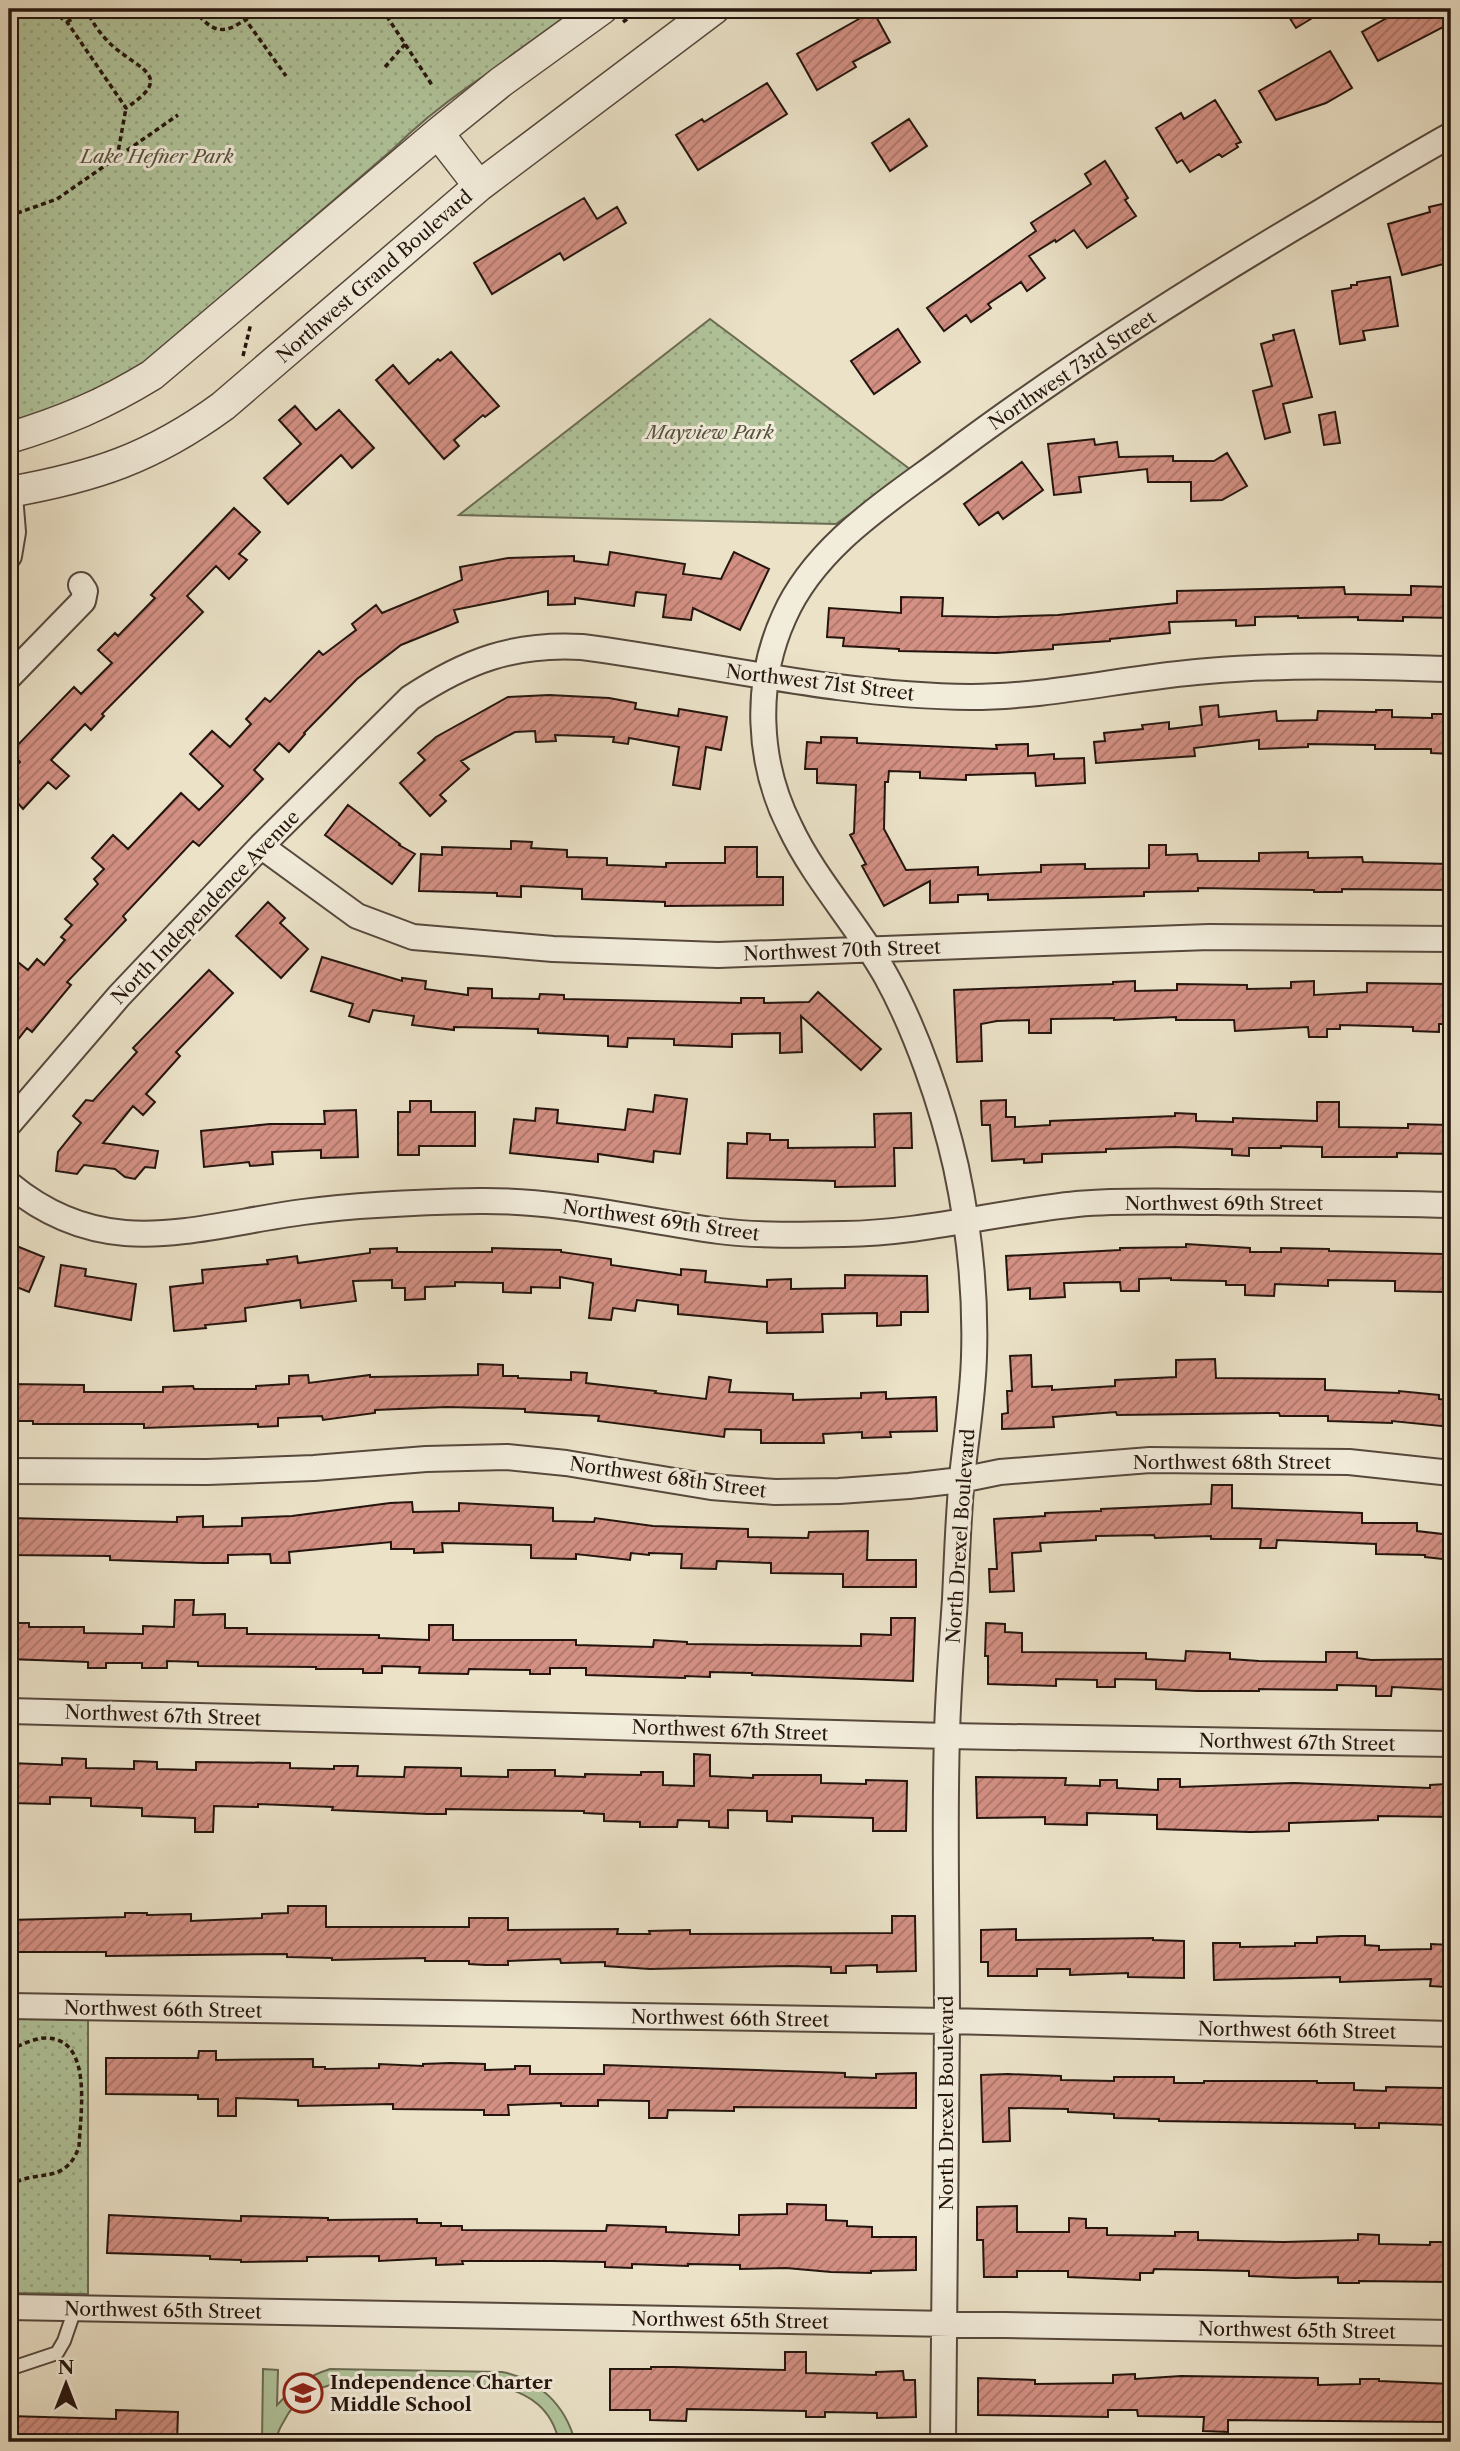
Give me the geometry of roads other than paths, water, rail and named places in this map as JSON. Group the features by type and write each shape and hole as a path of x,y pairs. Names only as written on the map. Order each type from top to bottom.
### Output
{"street":[{"path":"9,438 52,425 110,401 152,375 438,133 501,82 602,9"},
{"name":"Northwest Grand Boulevard","path":"9,489 70,481 106,470 190,430 223,406 479,186 714,9"},
{"path":"438,133 479,186"},
{"name":"Northwest 73rd Street","path":"767,677 778,632 798,590 846,536 884,505 1013,407 1097,349 1231,264 1451,135"},
{"path":"9,489 13,532 9,556"},
{"path":"9,677 83,601 85,591 81,584"},
{"name":"Northwest 71st Street","path":"410,698 436,681 494,655 554,646 611,651 864,692 972,696 1025,695 1206,671 1241,669 1451,669"},
{"name":"North Drexel Boulevard","path":"767,677 763,713 764,740 769,773 779,803 791,832 890,983 910,1028 941,1113 957,1171 974,1303 974,1359 961,1480 947,1736 943,2442"},
{"name":"North Independence Avenue","path":"9,1124 118,996 261,846 410,698"},
{"name":"Northwest 70th Street","path":"261,846 357,916 413,937 553,949 718,955 1209,936 1451,939"},
{"name":"Northwest 69th Street","path":"9,1184 27,1199 76,1224 102,1231 141,1235 390,1203 483,1201 573,1208 723,1231 770,1234 848,1234 1079,1204 1171,1202 1451,1205"},
{"name":"Northwest 68th Street","path":"9,1471 207,1472 507,1457 566,1463 711,1487 775,1492 839,1491 961,1480 1000,1472 1150,1460 1349,1462 1451,1473"},
{"name":"Northwest 67th Street","path":"9,1711 947,1736 1451,1744"},
{"name":"Northwest 66th Street","path":"9,2006 947,2021 1451,2034"},
{"name":"Northwest 65th Street","path":"9,2307 1451,2333"}],"lane":[{"path":"9,2369 57,2353 75,2309"}],"place":[{"name":"Independence Charter Middle School","path":"303,2393"}],"park label":[{"name":"Lake Hefner Park","path":"157,156"},
{"name":"Mayview Park","path":"710,432"}]}
